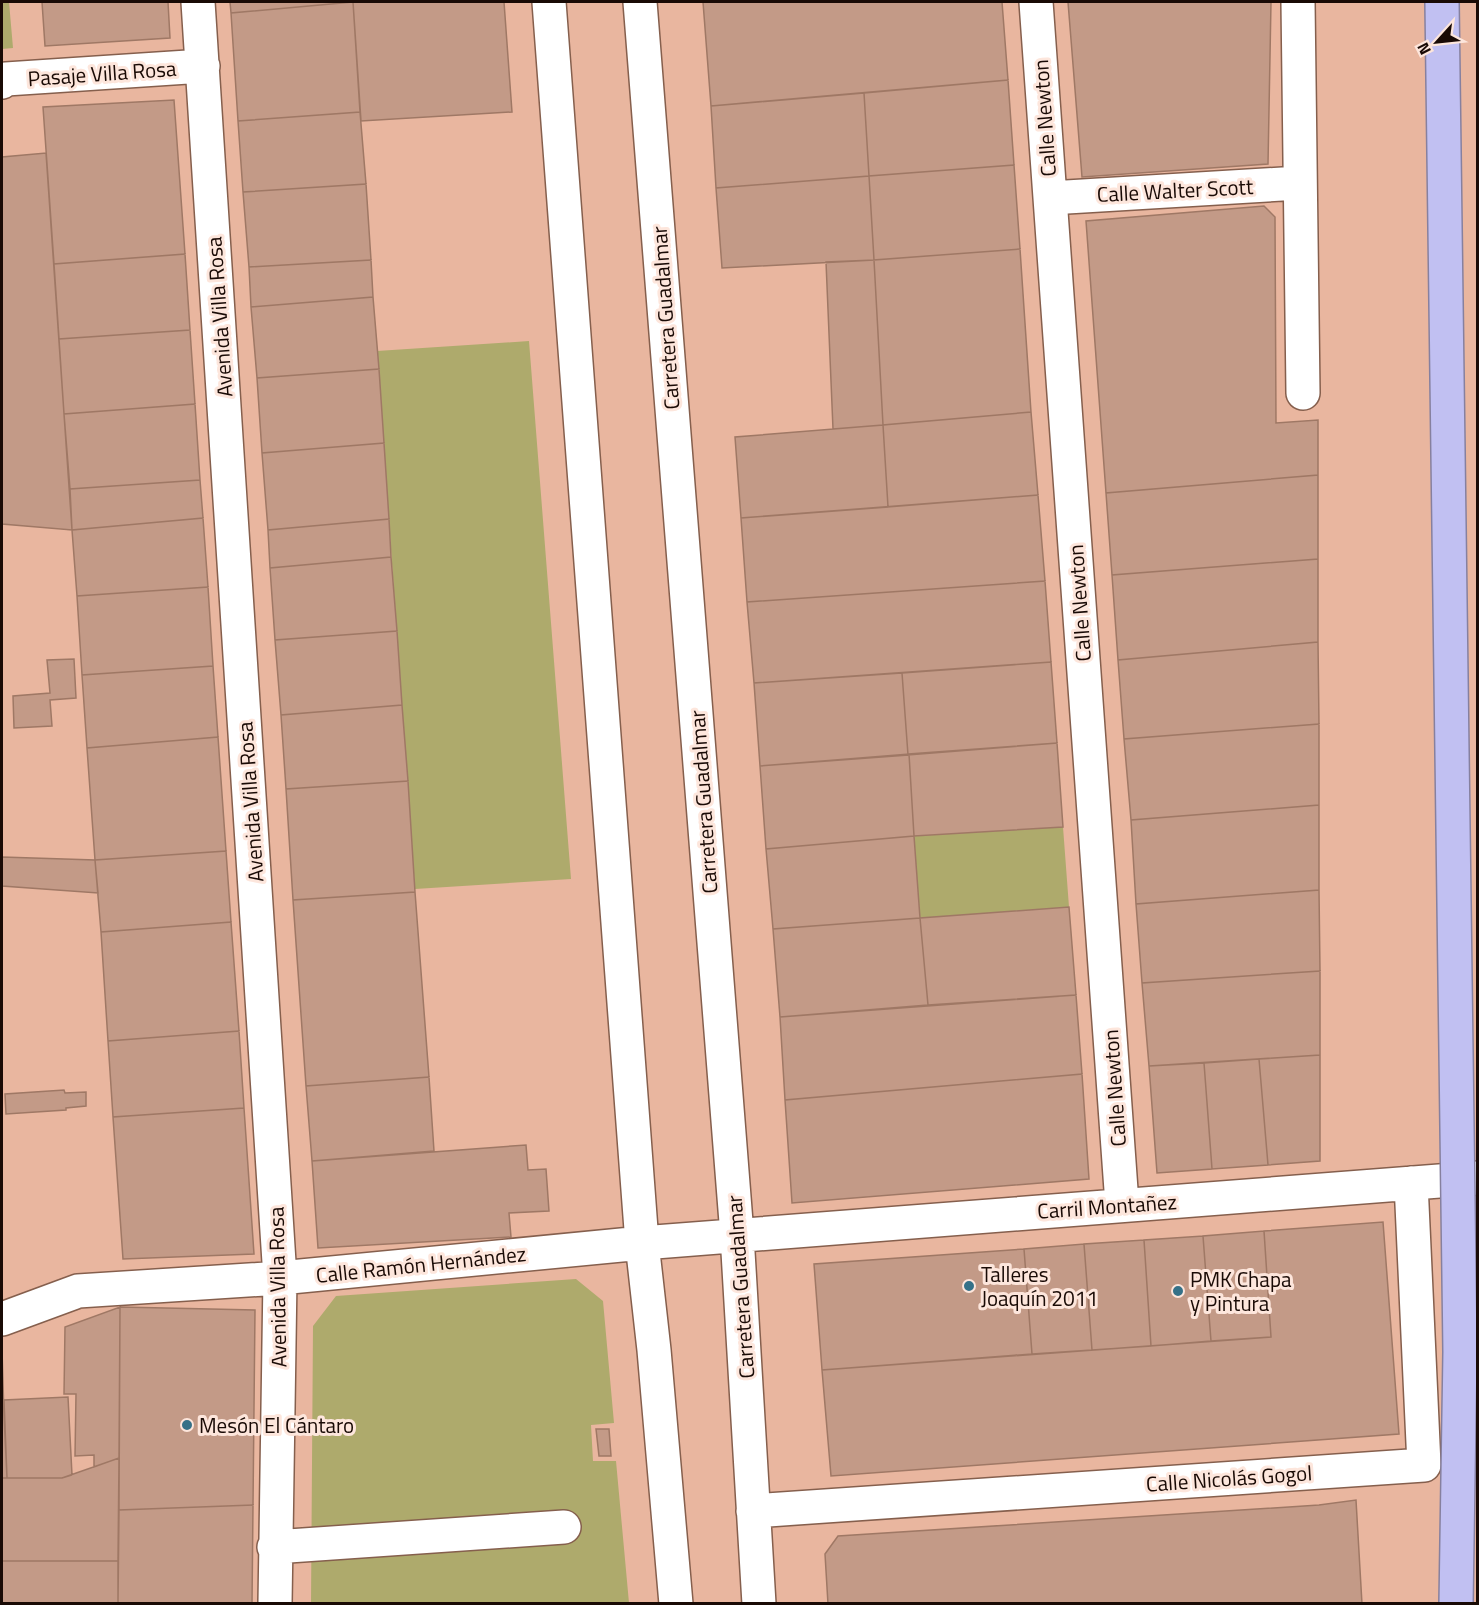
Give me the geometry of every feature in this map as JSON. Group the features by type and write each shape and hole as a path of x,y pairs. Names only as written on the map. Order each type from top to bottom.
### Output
{"highway":[{"path":"1442,2 1460,1352 1456,1604"}],"street":[{"name":"Avenida Villa Rosa","path":"198,2 280,1278 274,1604"},
{"path":"549,2 642,1243 654,1350 676,1604"},
{"name":"Carretera Guadalmar","path":"640,2 737,1235 759,1604"},
{"name":"Calle Newton","path":"1036,2 1122,1204"},
{"path":"1298,2 1303,393"},
{"name":"Pasaje Villa Rosa","path":"2,82 6,79 203,66"},
{"name":"Calle Walter Scott","path":"1050,198 1299,183"},
{"name":"Carril Montañez","path":"737,1235 1478,1178"},
{"name":"Calle Nicolás Gogol","path":"753,1511 1424,1465 1411,1183"},
{"name":"Calle Ramón Hernández","path":"2,1319 78,1291 280,1278 737,1235"},
{"path":"274,1547 564,1527"}],"shaded area":[{"path":"2,2 1477,2 1477,1603 2,1604"},
{"path":"2,2 9,2 13,48 2,49"},
{"path":"529,341 571,879 415,889 377,351"},
{"path":"1063,827 1069,907 920,918 914,836"},
{"path":"576,1279 603,1301 614,1423 591,1425 593,1461 616,1461 629,1603 311,1604 313,1326 336,1296"}],"building":[{"path":"42,2 168,2 170,38 45,46"},
{"path":"230,2 353,2 231,13"},
{"path":"353,2 504,2 512,112 361,121"},
{"path":"353,2 360,112 238,121 231,13"},
{"path":"703,2 1002,2 1008,80 711,106"},
{"path":"1068,2 1271,2 1268,164 1082,177"},
{"path":"1008,80 1014,165 869,176 864,93"},
{"path":"864,93 869,176 716,188 711,106"},
{"path":"174,100 185,254 54,264 43,107"},
{"path":"360,112 366,184 243,192 238,121"},
{"path":"46,153 72,530 2,524 2,157"},
{"path":"1014,165 1020,249 874,260 869,176"},
{"path":"869,176 874,260 722,268 716,188"},
{"path":"366,184 371,260 249,267 243,192"},
{"path":"1264,206 1275,217 1276,423 1318,420 1318,475 1106,493 1086,221"},
{"path":"1020,249 1031,412 883,425 874,260"},
{"path":"185,254 190,330 59,339 54,264"},
{"path":"371,260 373,297 251,307 249,267"},
{"path":"874,260 883,425 833,429 826,262"},
{"path":"373,297 379,369 257,378 251,307"},
{"path":"190,330 195,404 64,414 59,339"},
{"path":"379,369 384,443 262,453 257,378"},
{"path":"195,404 200,480 70,489 64,414"},
{"path":"1031,412 1038,495 888,507 883,425"},
{"path":"883,425 888,507 741,518 735,437"},
{"path":"384,443 389,519 268,530 262,453"},
{"path":"1318,475 1318,559 1112,575 1106,493"},
{"path":"200,480 203,518 72,530 70,489"},
{"path":"1038,495 1045,581 747,602 741,518"},
{"path":"203,518 208,587 77,596 72,530"},
{"path":"389,519 391,557 270,568 268,530"},
{"path":"391,557 397,631 275,640 270,568"},
{"path":"1318,559 1318,642 1118,660 1112,575"},
{"path":"1045,581 1051,662 754,683 747,602"},
{"path":"208,587 213,666 82,675 77,596"},
{"path":"397,631 402,705 281,715 275,640"},
{"path":"1318,642 1319,724 1124,739 1118,660"},
{"path":"74,659 76,698 50,700 52,726 14,728 13,696 50,693 47,660"},
{"path":"1051,662 1057,743 908,755 902,673"},
{"path":"213,666 218,737 87,748 82,675"},
{"path":"902,673 908,755 760,766 754,683"},
{"path":"402,705 408,781 286,789 281,715"},
{"path":"1319,724 1319,805 1131,820 1124,739"},
{"path":"218,737 226,851 95,860 87,748"},
{"path":"1057,743 1063,827 914,836 909,754"},
{"path":"909,754 914,836 766,849 760,766"},
{"path":"408,781 415,892 293,900 286,789"},
{"path":"1319,805 1319,890 1136,904 1131,820"},
{"path":"914,836 920,918 773,929 766,849"},
{"path":"226,851 231,922 101,932 95,860"},
{"path":"2,857 95,860 98,893 2,886"},
{"path":"1319,890 1320,971 1142,983 1136,904"},
{"path":"415,892 429,1077 306,1086 293,900"},
{"path":"1069,907 1076,995 928,1005 920,918"},
{"path":"920,918 928,1005 780,1017 773,929"},
{"path":"231,922 239,1031 108,1041 101,932"},
{"path":"1320,971 1320,1055 1149,1066 1142,983"},
{"path":"1076,995 1082,1074 785,1100 780,1017"},
{"path":"239,1031 244,1108 113,1117 108,1041"},
{"path":"1320,1055 1320,1161 1268,1165 1259,1059"},
{"path":"1259,1059 1268,1165 1212,1169 1204,1063"},
{"path":"1204,1063 1212,1169 1157,1173 1149,1066"},
{"path":"1082,1074 1089,1179 792,1203 785,1100"},
{"path":"429,1077 434,1151 312,1161 306,1086"},
{"path":"64,1090 65,1093 86,1092 86,1106 66,1108 66,1110 6,1114 5,1094"},
{"path":"244,1108 254,1254 123,1259 113,1117"},
{"path":"526,1145 528,1170 546,1169 549,1211 509,1213 511,1237 318,1248 312,1161"},
{"path":"1383,1222 1399,1434 831,1476 822,1370 1271,1337 1264,1231"},
{"path":"1264,1231 1271,1337 1211,1341 1203,1236"},
{"name":"PMK Chapa y Pintura","path":"1203,1236 1211,1341 1151,1346 1144,1240"},
{"path":"1144,1240 1151,1346 1092,1350 1084,1244"},
{"path":"1084,1244 1092,1350 1032,1354 1024,1249"},
{"path":"1024,1249 1032,1354 822,1370 814,1264"},
{"path":"120,1307 119,1458 94,1467 94,1455 75,1456 76,1394 64,1394 65,1327"},
{"path":"120,1307 255,1310 253,1505 119,1510"},
{"path":"2,1350 4,1416 7,1478 2,1478"},
{"path":"68,1397 72,1475 62,1478 7,1478 4,1400"},
{"path":"596,1429 609,1429 611,1456 599,1456"},
{"path":"119,1458 118,1561 2,1561 2,1478 62,1478"},
{"path":"1356,1500 1362,1604 828,1604 825,1554 838,1536 1319,1505"},
{"path":"253,1505 252,1604 118,1604 119,1510"},
{"path":"2,1561 118,1561 118,1604 2,1604"}],"place":[{"name":"Talleres Joaquín 2011","path":"969,1286"},
{"name":"PMK Chapa y Pintura","path":"1178,1291"},
{"name":"Mesón El Cántaro","path":"187,1425"}]}
